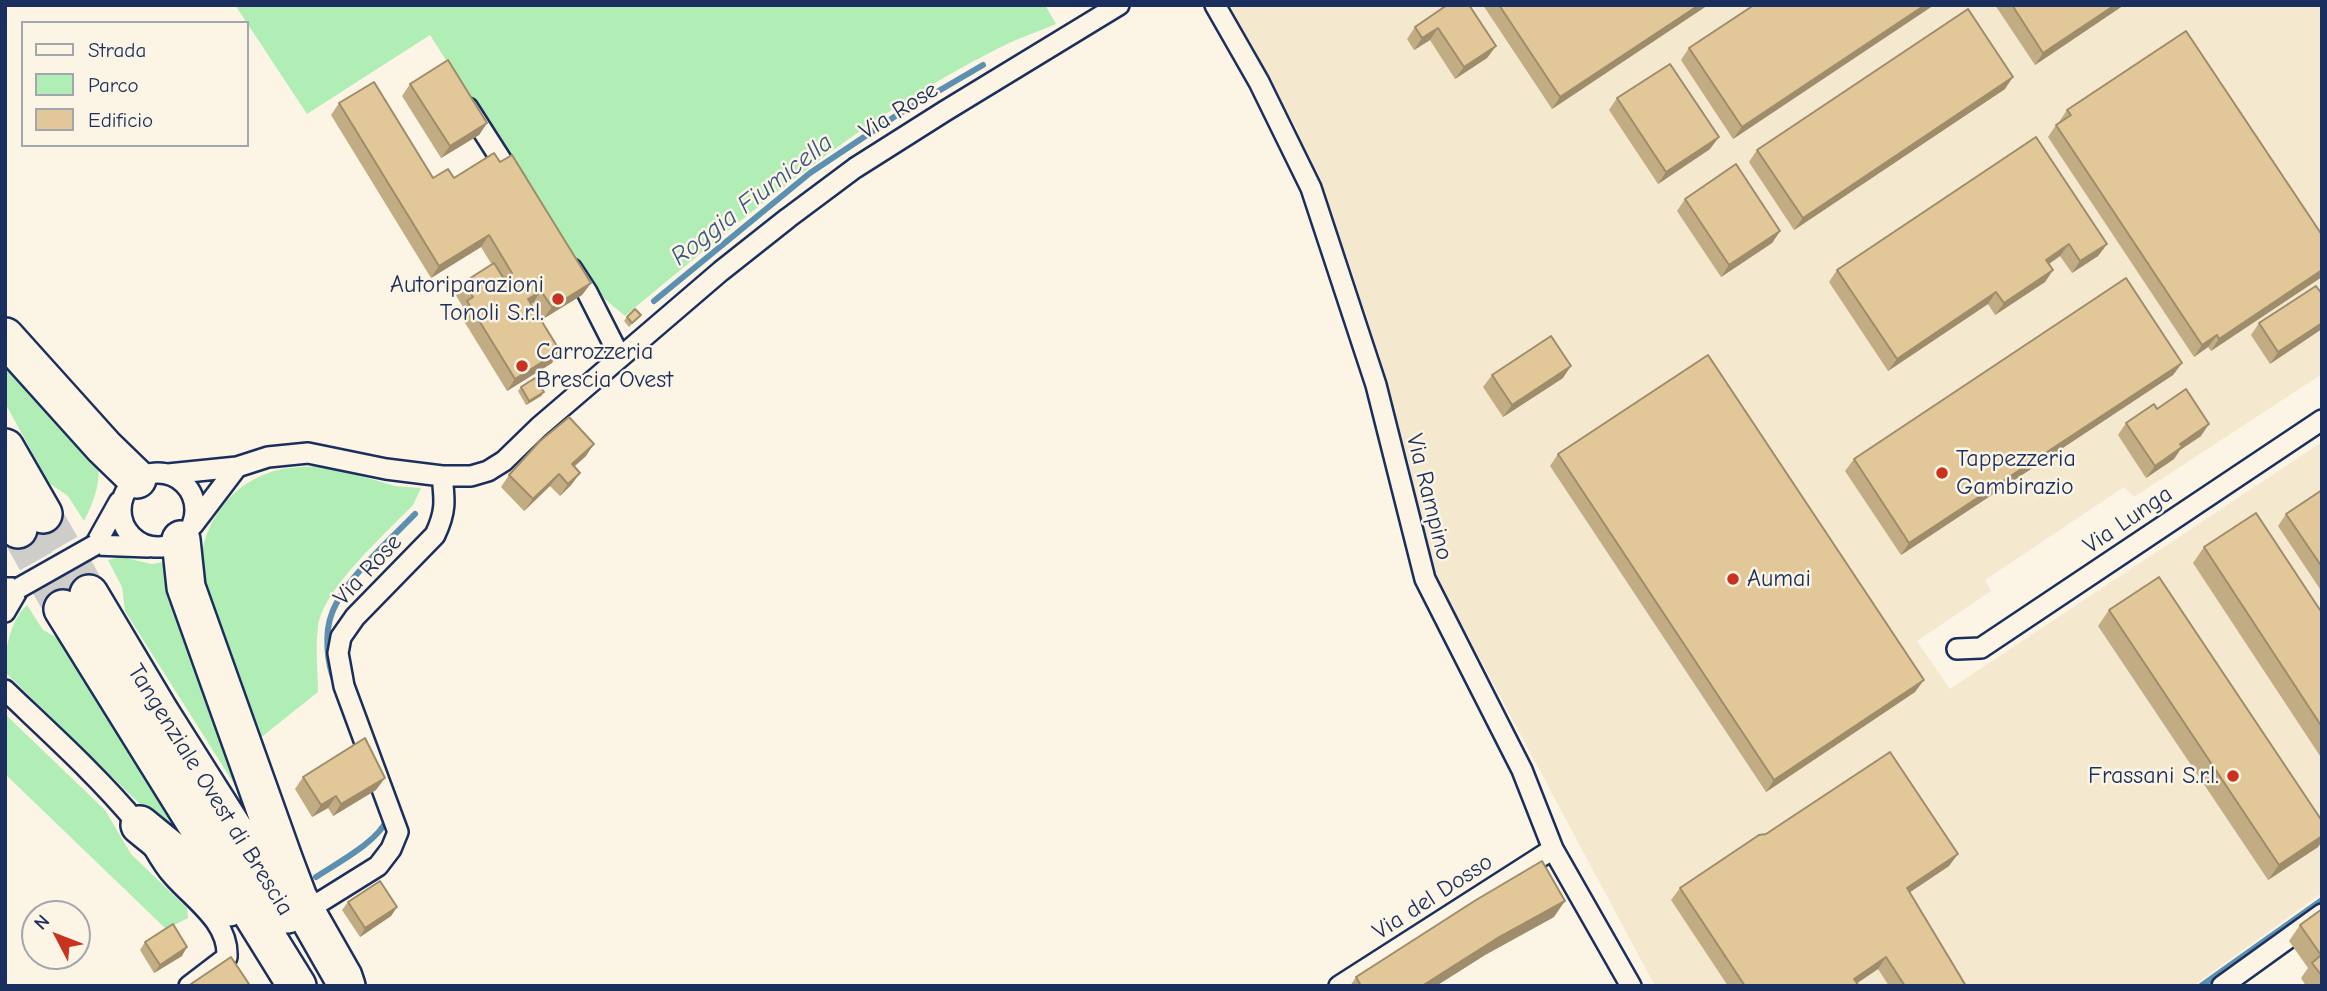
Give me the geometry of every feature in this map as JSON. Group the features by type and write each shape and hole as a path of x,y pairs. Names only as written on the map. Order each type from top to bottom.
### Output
{"highway":[{"path":"5,337 104,447 143,481"},
{"path":"5,448 22,517"},
{"path":"174,538 186,587 298,898 343,977 345,986"},
{"name":"Tangenziale Ovest di Brescia","path":"298,986 76,601 160,713 332,986"},
{"path":"140,825 205,878 225,901 280,986"}],"street":[{"name":"Via Rose","path":"143,481 237,467 268,457 308,453 386,469 442,476 471,476 488,471 504,461 539,427 721,271 855,168 1119,5"},
{"name":"Via Rampino","path":"1215,5 1259,82 1311,188 1376,385 1425,579 1522,770 1553,849 1631,986"},
{"path":"459,95 527,199"},
{"path":"564,257 587,292 620,357"},
{"name":"Via Lunga","path":"1957,649 1981,648 2322,420"},
{"path":"5,612 12,588 95,545 174,538 195,514 189,489 180,480 143,481 120,505 121,519 127,532 136,542 174,538 237,467"},
{"name":"Via Rose","path":"317,904 378,866 391,849 398,832 344,686 338,653 341,637 355,617 435,535 446,503 442,476"},
{"path":"95,545 143,481"},
{"path":"5,690 140,825 170,874 214,918 228,945 227,957 189,986"},
{"name":"Via del Dosso","path":"1339,986 1553,849"},
{"path":"2222,986 2322,914"}],"shaded area":[{"path":"1226,5 2322,5 2322,374 2134,497 2124,487 1985,580 1991,591 1917,641 1950,689 2322,442 2322,893 2193,986 1655,986 1432,569 1407,457 1380,358 1346,255 1305,148 1296,150 1290,135 1298,131"}],"green space":[{"path":"235,5 1045,5 1056,24 1004,45 947,76 850,138 758,207 625,316 595,291 565,248 430,35 307,114"},
{"path":"5,351 98,457 96,490 84,521 68,496 49,483 5,403"},
{"path":"327,466 395,486 421,488 413,505 357,563 322,612 317,635 318,692 259,739 200,575 204,543 210,527 227,500 253,480 282,469"},
{"path":"121,557 152,564 175,560 260,825 125,611 122,587 108,560"},
{"path":"27,605 43,630 69,644 196,859 5,672 10,636 16,619"},
{"path":"5,714 105,810 131,854 187,908 188,918 166,929 5,774"}],"building":[{"path":"1447,5 1469,5 1496,46 1464,67 1438,28 1422,38 1415,27"},
{"path":"1499,5 1699,5 1560,97"},
{"path":"1754,5 1925,5 1742,127 1689,48"},
{"path":"2012,5 2115,5 2043,53"},
{"path":"1968,9 2013,77 1803,218 1757,150"},
{"path":"2186,31 2322,235 2322,270 2219,339 2217,335 2202,345 2056,125 2071,115 2067,110"},
{"path":"448,60 487,123 450,146 410,84"},
{"path":"1670,64 1719,137 1666,172 1617,98"},
{"path":"374,82 433,178 448,169 454,178 494,153 500,162 512,155 591,283 552,307 541,291 528,299 560,351 515,379 467,301 473,297 464,282 494,263 504,279 512,273 489,235 439,266 339,103"},
{"path":"2036,137 2107,244 2080,261 2069,244 2046,260 2053,270 2004,303 1996,292 1897,359 1837,270"},
{"path":"1736,164 1780,231 1729,265 1685,199"},
{"path":"2126,278 2182,363 1909,543 1854,459"},
{"path":"2316,286 2322,294 2322,323 2278,352 2259,323"},
{"path":"635,309 641,315 632,323 627,317"},
{"path":"1551,336 1571,366 1512,405 1492,375"},
{"name":"Aumai","path":"1708,355 1924,680 1774,780 1558,454"},
{"path":"535,378 544,392 529,401 521,387"},
{"path":"2186,389 2209,424 2155,466 2126,423 2154,404 2157,409"},
{"path":"569,417 594,444 572,464 580,473 568,484 559,474 533,499 509,475 540,441"},
{"path":"2322,490 2322,567 2286,514"},
{"path":"2256,513 2322,613 2322,727 2204,547"},
{"path":"2159,577 2322,821 2322,836 2279,865 2109,610"},
{"path":"365,738 385,778 341,804 336,796 321,805 303,777"},
{"path":"1890,752 1958,854 1907,888 1966,986 1905,986 1886,957 1854,979 1859,986 1745,986 1680,888"},
{"path":"1542,861 1565,901 1496,939 1422,986 1361,986 1356,977"},
{"path":"380,881 397,907 365,928 348,902"},
{"path":"2322,909 2322,976 2312,963 2321,955 2300,925"},
{"path":"173,924 187,947 160,965 145,942"},
{"path":"231,957 249,984 188,986"}],"waterway":[{"name":"Roggia Fiumicella","path":"654,301 810,173 894,117 983,65"},
{"name":"Roggia Fiumicella","path":"335,682 328,658 327,639 332,613 338,600 369,561 415,514"},
{"name":"Roggia Fiumicella","path":"316,877 366,844 387,819"},
{"name":"Roggia Fiumicella","path":"2201,986 2322,900"}],"tunnel":[{"path":"43,514 89,594"},
{"path":"18,529 63,609"}],"place":[{"name":"Autoriparazioni Tonoli S.r.l.","path":"558,299"},
{"name":"Carrozzeria Brescia Ovest","path":"522,366"},
{"name":"Tappezzeria Gambirazio","path":"1942,473"},
{"name":"Aumai","path":"1733,579"},
{"name":"Frassani S.r.l.","path":"2233,776"}]}
